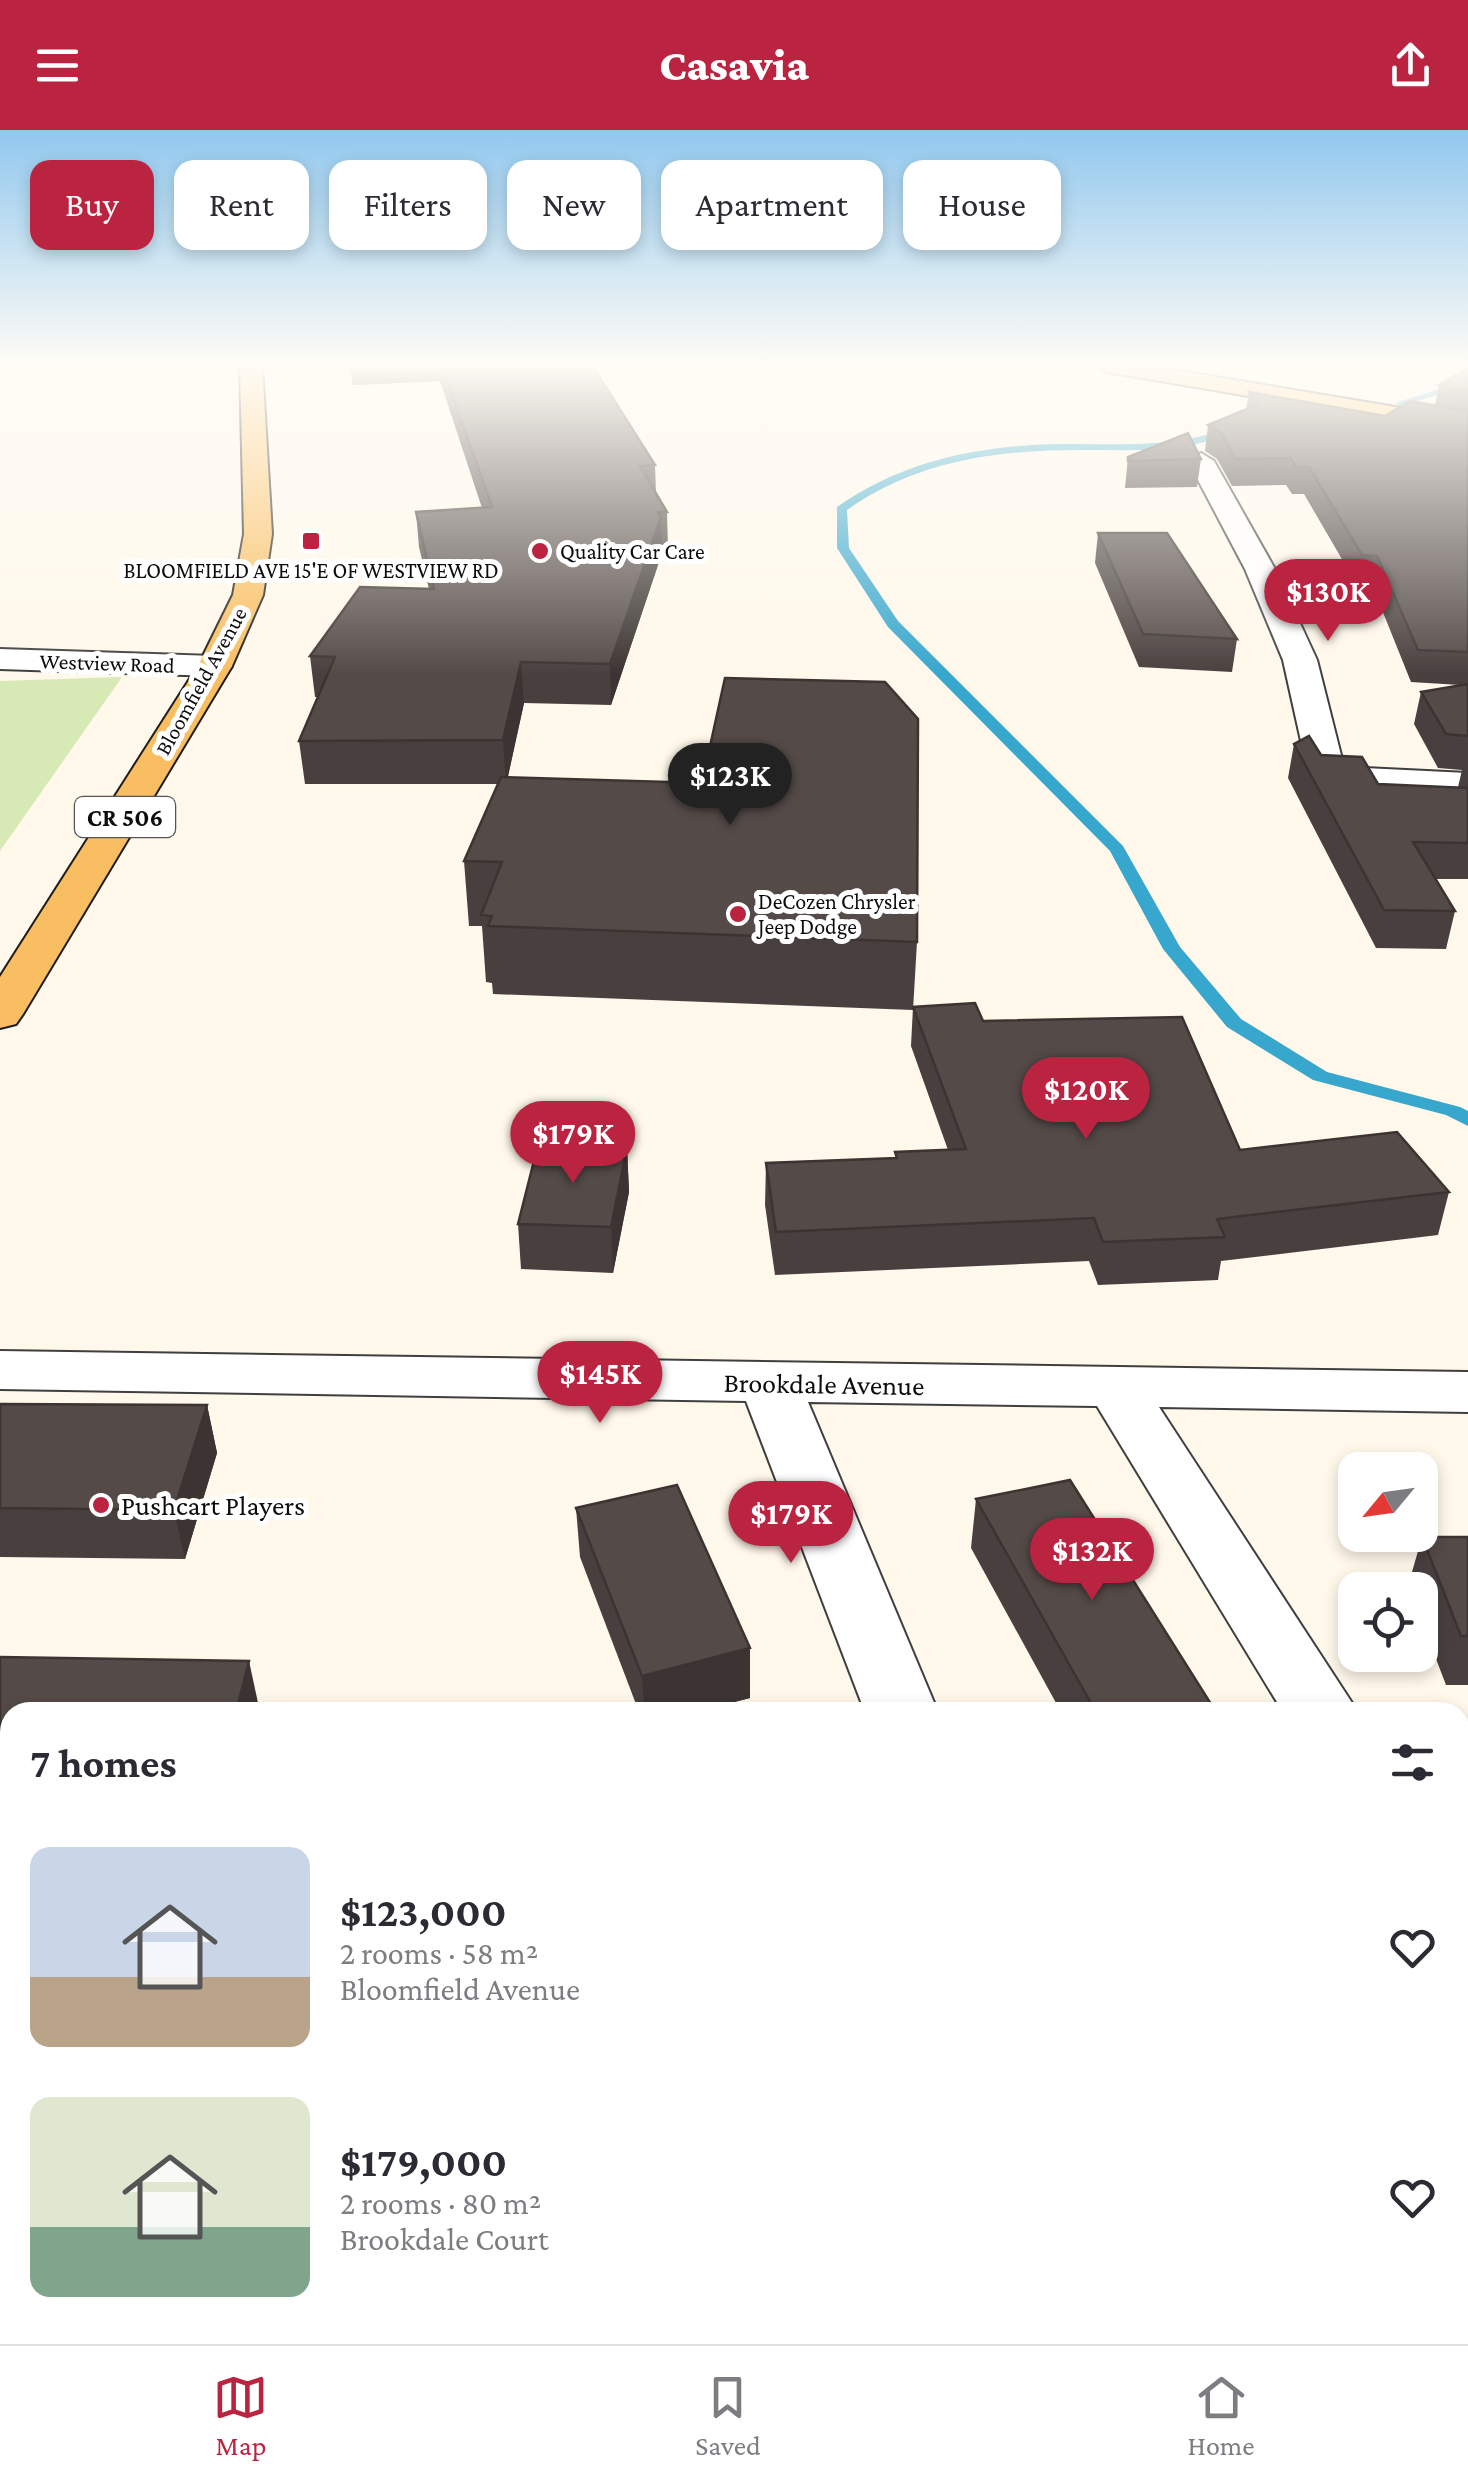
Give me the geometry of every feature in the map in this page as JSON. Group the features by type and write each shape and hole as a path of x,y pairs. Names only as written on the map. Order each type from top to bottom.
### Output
{"main road":[{"name":"Bloomfield Avenue","path":"0,1014 215,666 248,595 258,534 255,468"}],"street":[{"path":"1206,468 1260,569 1300,660 1328,777 1468,784"},
{"name":"Westview Road","path":"0,659 215,666"},
{"name":"Brookdale Avenue","path":"0,1370 1468,1392"},
{"path":"770,1384 897,1702"},
{"path":"1115,1386 1315,1702"}],"green space":[{"path":"122,677 0,851 0,681"}],"building":[{"path":"478,468 641,468 667,512 658,512 661,517 610,664 521,662 503,740 299,741 335,657 310,656 360,587 434,589 416,512 492,507"},
{"path":"1310,468 1468,468 1468,652 1418,650 1377,556 1362,555"},
{"path":"1098,533 1167,533 1237,639 1143,634"},
{"path":"725,678 885,682 918,719 917,942 488,926 492,916 481,915 502,862 464,861 501,777 702,783"},
{"path":"1468,684 1468,736 1446,734 1421,692"},
{"path":"1309,736 1321,755 1362,757 1378,784 1468,788 1468,843 1413,842 1455,911 1384,910 1294,744"},
{"path":"975,1003 983,1021 1182,1017 1240,1150 1397,1132 1449,1192 1217,1219 1225,1237 1103,1242 1094,1218 776,1232 766,1163 897,1158 895,1152 966,1149 913,1007"},
{"path":"538,1145 627,1148 611,1227 518,1224"},
{"path":"0,1404 207,1405 174,1510 0,1508"},
{"path":"1070,1480 1210,1702 1090,1702 976,1499"},
{"path":"677,1485 750,1648 642,1676 576,1508"},
{"path":"1438,1537 1468,1537 1468,1636 1461,1636 1428,1552 1438,1552"},
{"path":"0,1657 249,1661 239,1702 0,1702"}],"waterway":[{"path":"918,468 868,490 841,509 843,548 893,624 1117,849 1172,949 1234,1023 1320,1076 1453,1111 1468,1120"}],"place":[{"name":"BLOOMFIELD AVE 15'E OF WESTVIEW RD","path":"311,541"},
{"name":"Quality Car Care","path":"540,551"},
{"name":"DeCozen Chrysler Jeep Dodge","path":"738,914"},
{"name":"Pushcart Players","path":"101,1505"}]}
